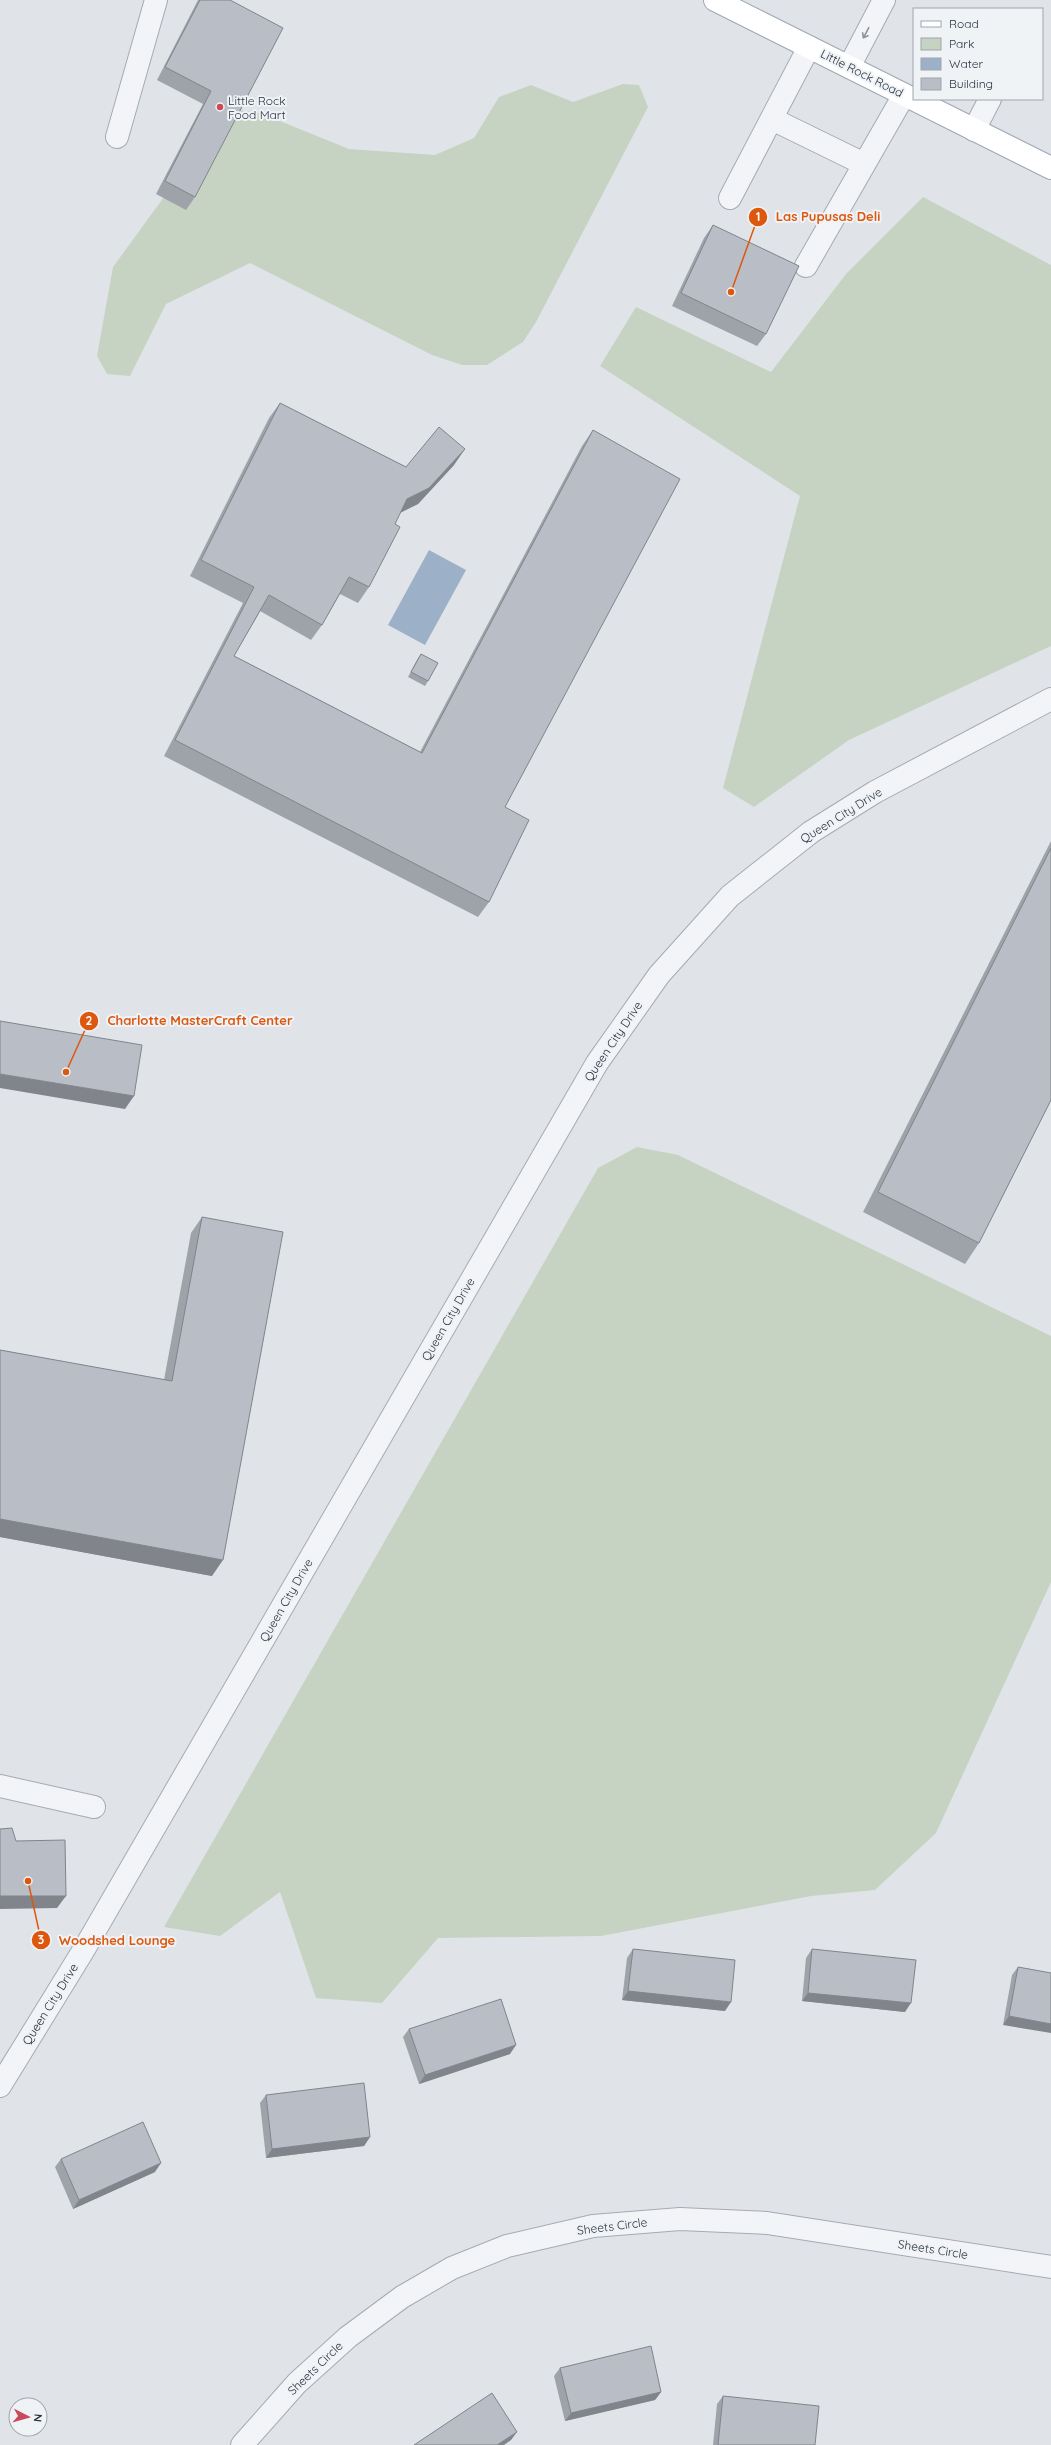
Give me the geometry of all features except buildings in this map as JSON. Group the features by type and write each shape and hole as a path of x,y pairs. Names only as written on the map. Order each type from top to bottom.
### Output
{"main road":[{"name":"Little Rock Road","path":"715,0 913,100"},
{"name":"Little Rock Road","path":"914,100 1051,168"}],"street":[{"path":"117,137 156,0"},
{"path":"849,67 884,0"},
{"path":"730,198 810,47"},
{"path":"806,266 904,95"},
{"path":"974,130 989,100"},
{"path":"772,119 864,164"},
{"name":"Queen City Drive","path":"0,2086 83,1951 597,1063 659,975 730,896 811,832 875,792 1051,699"},
{"path":"0,1786 94,1806"},
{"name":"Sheets Circle","path":"242,2445 297,2383 348,2337 402,2297 452,2268 508,2246 593,2226 680,2219 767,2223 1051,2268"}],"green space":[{"path":"623,84 639,85 648,107 536,322 523,342 487,365 462,365 432,355 250,263 166,304 130,376 107,374 97,356 113,267 164,197 238,110 260,113 349,149 435,155 474,138 499,97 531,85 573,102"},
{"path":"923,197 1051,265 1051,646 849,740 754,807 723,788 800,496 600,366 636,307 771,372 846,274"},
{"path":"637,1147 678,1155 1051,1336 1051,1582 936,1833 875,1890 811,1896 601,1936 438,1938 382,2003 316,1998 280,1892 220,1936 164,1927 598,1168"}],"water":[{"path":"429,550 466,570 425,645 388,625"}],"place":[{"name":"Little Rock Food Mart","path":"220,107"},
{"name":"Las Pupusas Deli","path":"731,292"},
{"name":"Charlotte MasterCraft Center","path":"66,1072"},
{"name":"Woodshed Lounge","path":"28,1881"}]}
